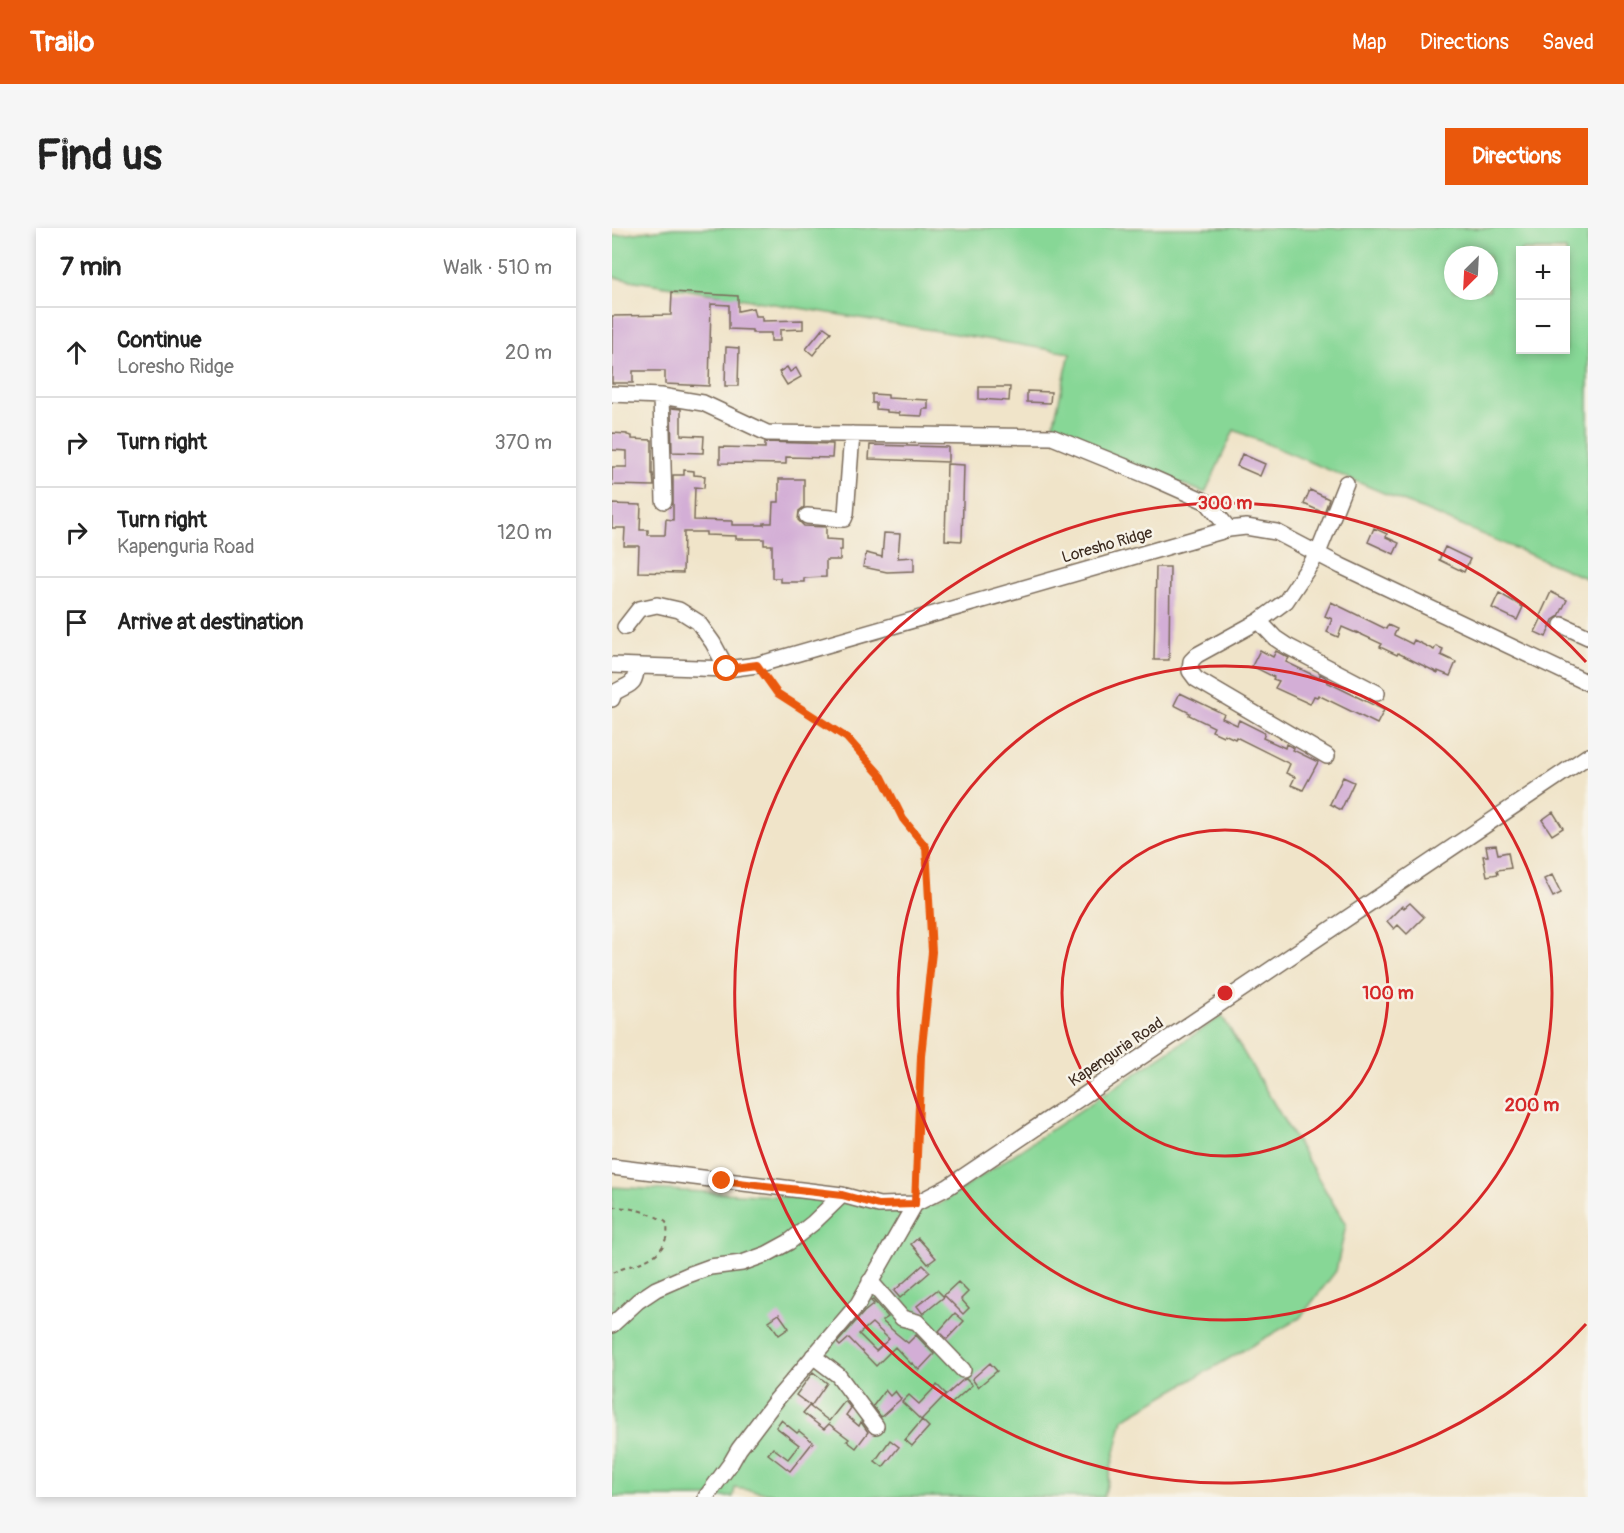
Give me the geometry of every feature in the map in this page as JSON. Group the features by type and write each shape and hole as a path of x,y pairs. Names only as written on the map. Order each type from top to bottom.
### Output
{"street":[{"path":"612,394 661,396 703,403 767,434 1052,437 1207,502 1229,529"},
{"path":"661,396 664,501"},
{"path":"807,516 844,519 852,434"},
{"path":"1327,756 1196,679 1190,671 1191,661 1197,655 1260,621 1286,601 1317,553 1346,483"},
{"name":"Loresho Ridge","path":"612,664 727,669 757,665 1229,529 1246,527 1275,532 1341,566 1588,683"},
{"path":"625,627 639,609 657,605 679,610 698,622 727,669"},
{"path":"1260,621 1275,638 1287,646 1377,693"},
{"path":"1562,626 1588,637"},
{"path":"612,699 614,693 630,685 635,679 637,666"},
{"name":"Kapenguria Road","path":"612,1167 842,1195 879,1205 915,1204 948,1187 1588,756"},
{"path":"612,1325 638,1301 656,1289 710,1267 742,1263 767,1254 789,1242 842,1195"},
{"path":"706,1497 777,1399 858,1304 915,1204"},
{"path":"870,1281 902,1318 917,1322 963,1370"},
{"path":"813,1356 838,1375 876,1426"}],"path":[{"path":"757,665 777,693 847,738 882,777 903,819 926,847 932,952 921,1056 915,1204"},
{"path":"612,1207 631,1208 645,1212 666,1222 668,1228 659,1252 612,1273"}],"green space":[{"path":"673,228 1588,228 1588,579 1234,430 1205,493 1052,431 1070,353 612,277 612,236"},
{"path":"1222,1016 1346,1225 1336,1271 1300,1318 1123,1419 1104,1497 794,1497 735,1488 733,1497 612,1497 612,1187 938,1205"}],"building":[{"path":"672,292 738,296 738,311 753,308 755,316 762,316 762,321 803,320 803,329 780,330 780,341 771,341 771,333 752,333 752,330 729,329 729,305 711,304 709,386 665,384 665,371 633,371 633,383 612,383 612,316 671,315"},
{"path":"824,327 831,332 813,355 806,349"},
{"path":"726,347 739,348 738,386 725,386"},
{"path":"787,367 790,372 796,368 801,377 787,385 779,372"},
{"path":"979,387 1010,387 1009,401 979,399"},
{"path":"1027,391 1051,392 1050,403 1027,402"},
{"path":"872,394 888,395 888,398 928,400 928,409 923,409 922,416 887,412 887,410 876,409 876,403 872,403"},
{"path":"671,408 681,409 681,435 704,436 703,453 672,452"},
{"path":"612,433 627,434 632,436 632,439 652,440 654,486 612,485 612,467 627,467 627,451 612,450"},
{"path":"765,442 833,444 832,458 786,457 786,464 720,463 720,447 765,448"},
{"path":"870,445 948,447 948,462 869,459"},
{"path":"1242,454 1265,464 1260,476 1237,466"},
{"path":"947,464 964,465 962,541 945,540"},
{"path":"684,470 694,471 694,475 705,476 704,488 695,487 694,520 732,521 732,525 772,523 773,502 779,502 779,479 804,479 804,507 799,511 798,520 804,526 826,527 826,539 842,540 840,560 826,560 826,577 804,578 804,582 780,582 780,578 772,578 772,545 764,545 764,539 736,539 736,536 684,532 683,573 638,572 639,546 624,546 625,528 612,528 612,504 641,505 640,530 648,530 648,535 665,535 666,519 673,520 673,475 684,475"},
{"path":"1310,490 1329,499 1324,513 1304,504"},
{"path":"1374,528 1399,543 1394,554 1368,542"},
{"path":"884,533 900,534 898,558 914,557 914,571 887,572 863,567 866,553 882,557"},
{"path":"1445,547 1470,559 1464,572 1439,560"},
{"path":"1156,567 1170,567 1169,660 1154,660"},
{"path":"1551,592 1567,600 1559,616 1553,620 1546,637 1535,632"},
{"path":"1499,593 1523,607 1517,620 1492,608"},
{"path":"1331,602 1386,629 1388,625 1397,629 1394,635 1412,644 1414,640 1434,650 1436,646 1443,649 1441,655 1456,662 1450,676 1438,671 1438,673 1398,653 1397,655 1380,647 1382,644 1356,632 1342,627 1338,637 1327,632 1332,619 1325,616"},
{"path":"1260,650 1273,657 1276,651 1289,658 1286,662 1319,678 1320,674 1328,679 1327,682 1384,710 1377,724 1318,695 1314,696 1310,704 1275,688 1279,681 1252,666"},
{"path":"1180,693 1224,714 1222,718 1237,725 1239,720 1265,733 1263,738 1285,748 1286,744 1318,762 1303,790 1291,785 1295,777 1286,773 1290,764 1236,737 1235,739 1224,734 1223,736 1212,731 1214,727 1174,705"},
{"path":"1343,777 1354,782 1341,810 1330,804"},
{"path":"1553,812 1563,828 1552,835 1542,820"},
{"path":"1496,845 1498,854 1508,852 1511,868 1497,870 1498,874 1487,876 1483,856 1488,856 1486,846"},
{"path":"1552,875 1561,893 1553,897 1544,879"},
{"path":"1410,903 1424,917 1407,934 1398,925 1394,929 1387,921 1402,906 1404,908"},
{"path":"918,1238 936,1258 928,1264 911,1244"},
{"path":"923,1265 930,1272 900,1298 894,1291"},
{"path":"958,1282 968,1292 961,1299 969,1308 963,1314 944,1295"},
{"path":"937,1290 944,1297 923,1314 917,1306"},
{"path":"873,1300 888,1317 882,1321 897,1334 908,1343 916,1335 934,1354 919,1370 895,1347 876,1366 849,1338 840,1346 837,1343 874,1304 871,1301","holes":["872,1323 889,1339 876,1351 859,1334"]},
{"path":"955,1313 964,1321 947,1339 939,1331"},
{"path":"779,1314 789,1328 779,1335 769,1321"},
{"path":"990,1363 997,1371 978,1387 972,1379"},
{"path":"813,1372 827,1383 811,1406 796,1395"},
{"path":"966,1379 972,1385 951,1404 944,1397"},
{"path":"937,1385 946,1394 921,1420 902,1402 909,1395 919,1404"},
{"path":"885,1390 890,1396 895,1391 901,1399 881,1417 873,1406"},
{"path":"845,1401 851,1408 846,1415 859,1426 861,1422 868,1432 856,1448 847,1441 849,1439 829,1424 824,1429 803,1413 809,1406 829,1421"},
{"path":"781,1420 813,1442 790,1471 768,1454 773,1448 788,1459 799,1445 776,1427"},
{"path":"922,1420 929,1427 912,1446 905,1440"},
{"path":"890,1440 899,1447 883,1467 875,1461"}],"route":[{"path":"722,1181 842,1195 879,1205 915,1204 921,1056 932,952 926,847 903,819 882,777 847,738 777,693 757,665 727,669"}]}
